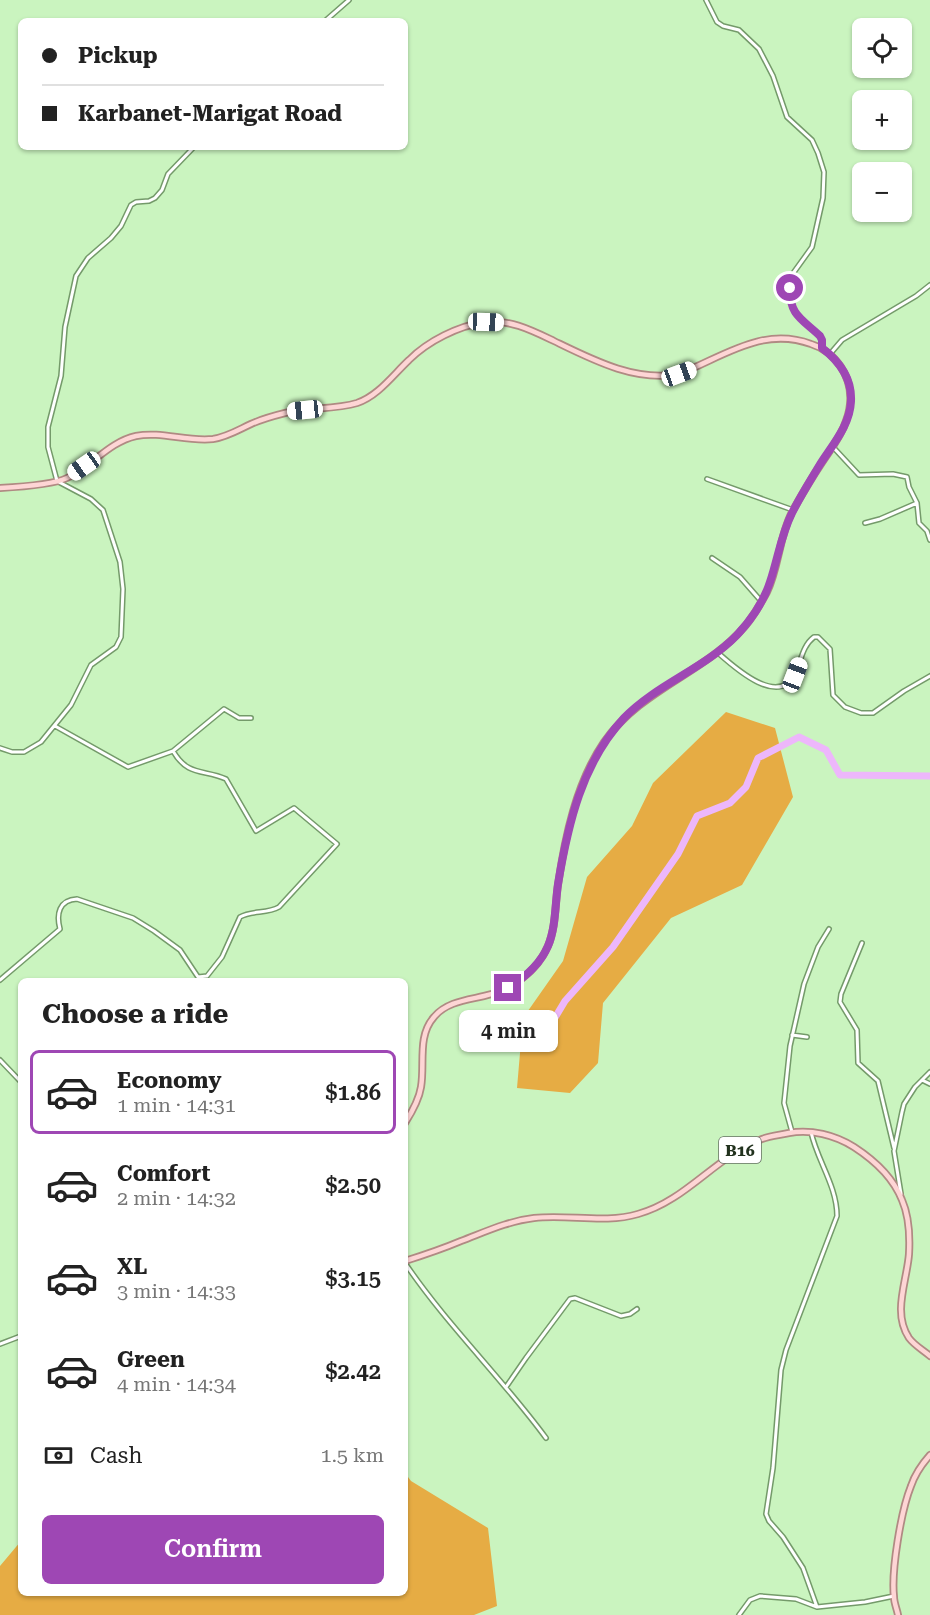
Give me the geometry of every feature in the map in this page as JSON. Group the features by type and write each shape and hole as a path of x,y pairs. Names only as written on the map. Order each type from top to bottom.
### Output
{"main road":[{"path":"0,489 66,479 109,448 135,436 147,434 201,440 214,439 284,413 357,403 370,397 411,358 430,344 450,333 486,322 523,327 599,362 641,375 654,376 679,374 759,340 785,337 822,348 830,354 846,376 851,389 851,403 846,423 793,510 784,529 771,579 761,601 746,624 717,652 643,701 606,740 588,769 576,803 560,871 554,923 548,946 531,970 508,988 444,1007 435,1015 424,1037 417,1103 408,1117"},
{"name":"B16","path":"408,1261 492,1228 521,1220 549,1217 618,1218 646,1212 682,1193 746,1146 770,1136 792,1132 811,1132 834,1137 865,1154 888,1177 902,1199 909,1230 909,1255 901,1318 909,1338 930,1356"},
{"path":"898,1615 894,1596 896,1557 909,1489 915,1475 930,1455"}],"street":[{"path":"328,18 349,0"},
{"path":"706,0 717,22 739,30 759,49 773,76 787,117 812,140 818,153 824,172 823,198 812,247 794,272 790,297 795,313 820,336 822,348"},
{"path":"0,748 12,753 29,750 41,742 71,705 91,665 116,647 121,637 123,611 120,562 103,510 91,500 57,481 48,447 48,427 61,376 65,327 76,276 88,258 121,226 131,205 155,198 162,190 168,174 191,150"},
{"path":"830,354 842,340 916,296 930,285"},
{"path":"833,447 859,475 893,474 907,477 917,503 920,523 927,531 930,540"},
{"path":"707,479 793,510"},
{"path":"865,523 917,503"},
{"path":"712,558 740,577 761,601"},
{"path":"717,652 752,680 767,686 780,687 791,680 807,644 814,637 818,637 830,649 833,695 844,707 861,713 878,711 904,691 930,676"},
{"path":"55,726 124,766 135,765 173,751 225,709 239,718 251,718"},
{"path":"0,980 60,929 58,915 62,905 67,901 77,899 142,923 180,950 198,977 207,976 222,957 240,917 256,911 274,910 279,907 337,844 294,808 256,831 226,779 189,768 178,760 173,751"},
{"path":"792,1132 785,1109 784,1094 792,1035 810,965 829,928"},
{"path":"862,943 841,994 840,1002 857,1029 858,1063 878,1081 894,1148"},
{"path":"792,1035 807,1037"},
{"path":"0,1060 18,1079"},
{"path":"902,1199 893,1156 894,1148 904,1104 915,1087 930,1072"},
{"path":"922,1080 930,1084"},
{"path":"811,1132 818,1157 833,1193 837,1216 788,1344 781,1370 773,1468 766,1514 803,1568 817,1607"},
{"path":"408,1267 419,1284 546,1438"},
{"path":"506,1387 570,1299 575,1298 621,1316 637,1309"},
{"path":"0,1344 18,1337"},
{"path":"739,1615 750,1600 760,1596 796,1599 817,1607 865,1602 894,1596"}],"shaded area":[{"path":"726,712 775,728 793,797 742,885 671,918 603,1003 598,1063 570,1093 517,1088 523,1018 563,961 587,877 632,826 653,783"},
{"path":"408,1477 488,1528 497,1606 474,1615 0,1615 0,1566 18,1545 18,1596 408,1596"}],"waterway":[{"path":"538,1046 565,1001 613,947 678,854 697,816 730,803 746,787 758,758 799,737 826,750 840,775 930,776"}],"route":[{"path":"508,988 531,970 548,946 554,923 560,871 576,803 588,769 606,740 643,701 717,652 746,624 766,592 784,529 793,510 846,423 851,403 851,389 846,376 839,364 822,348 820,336 792,309 790,288"}]}
